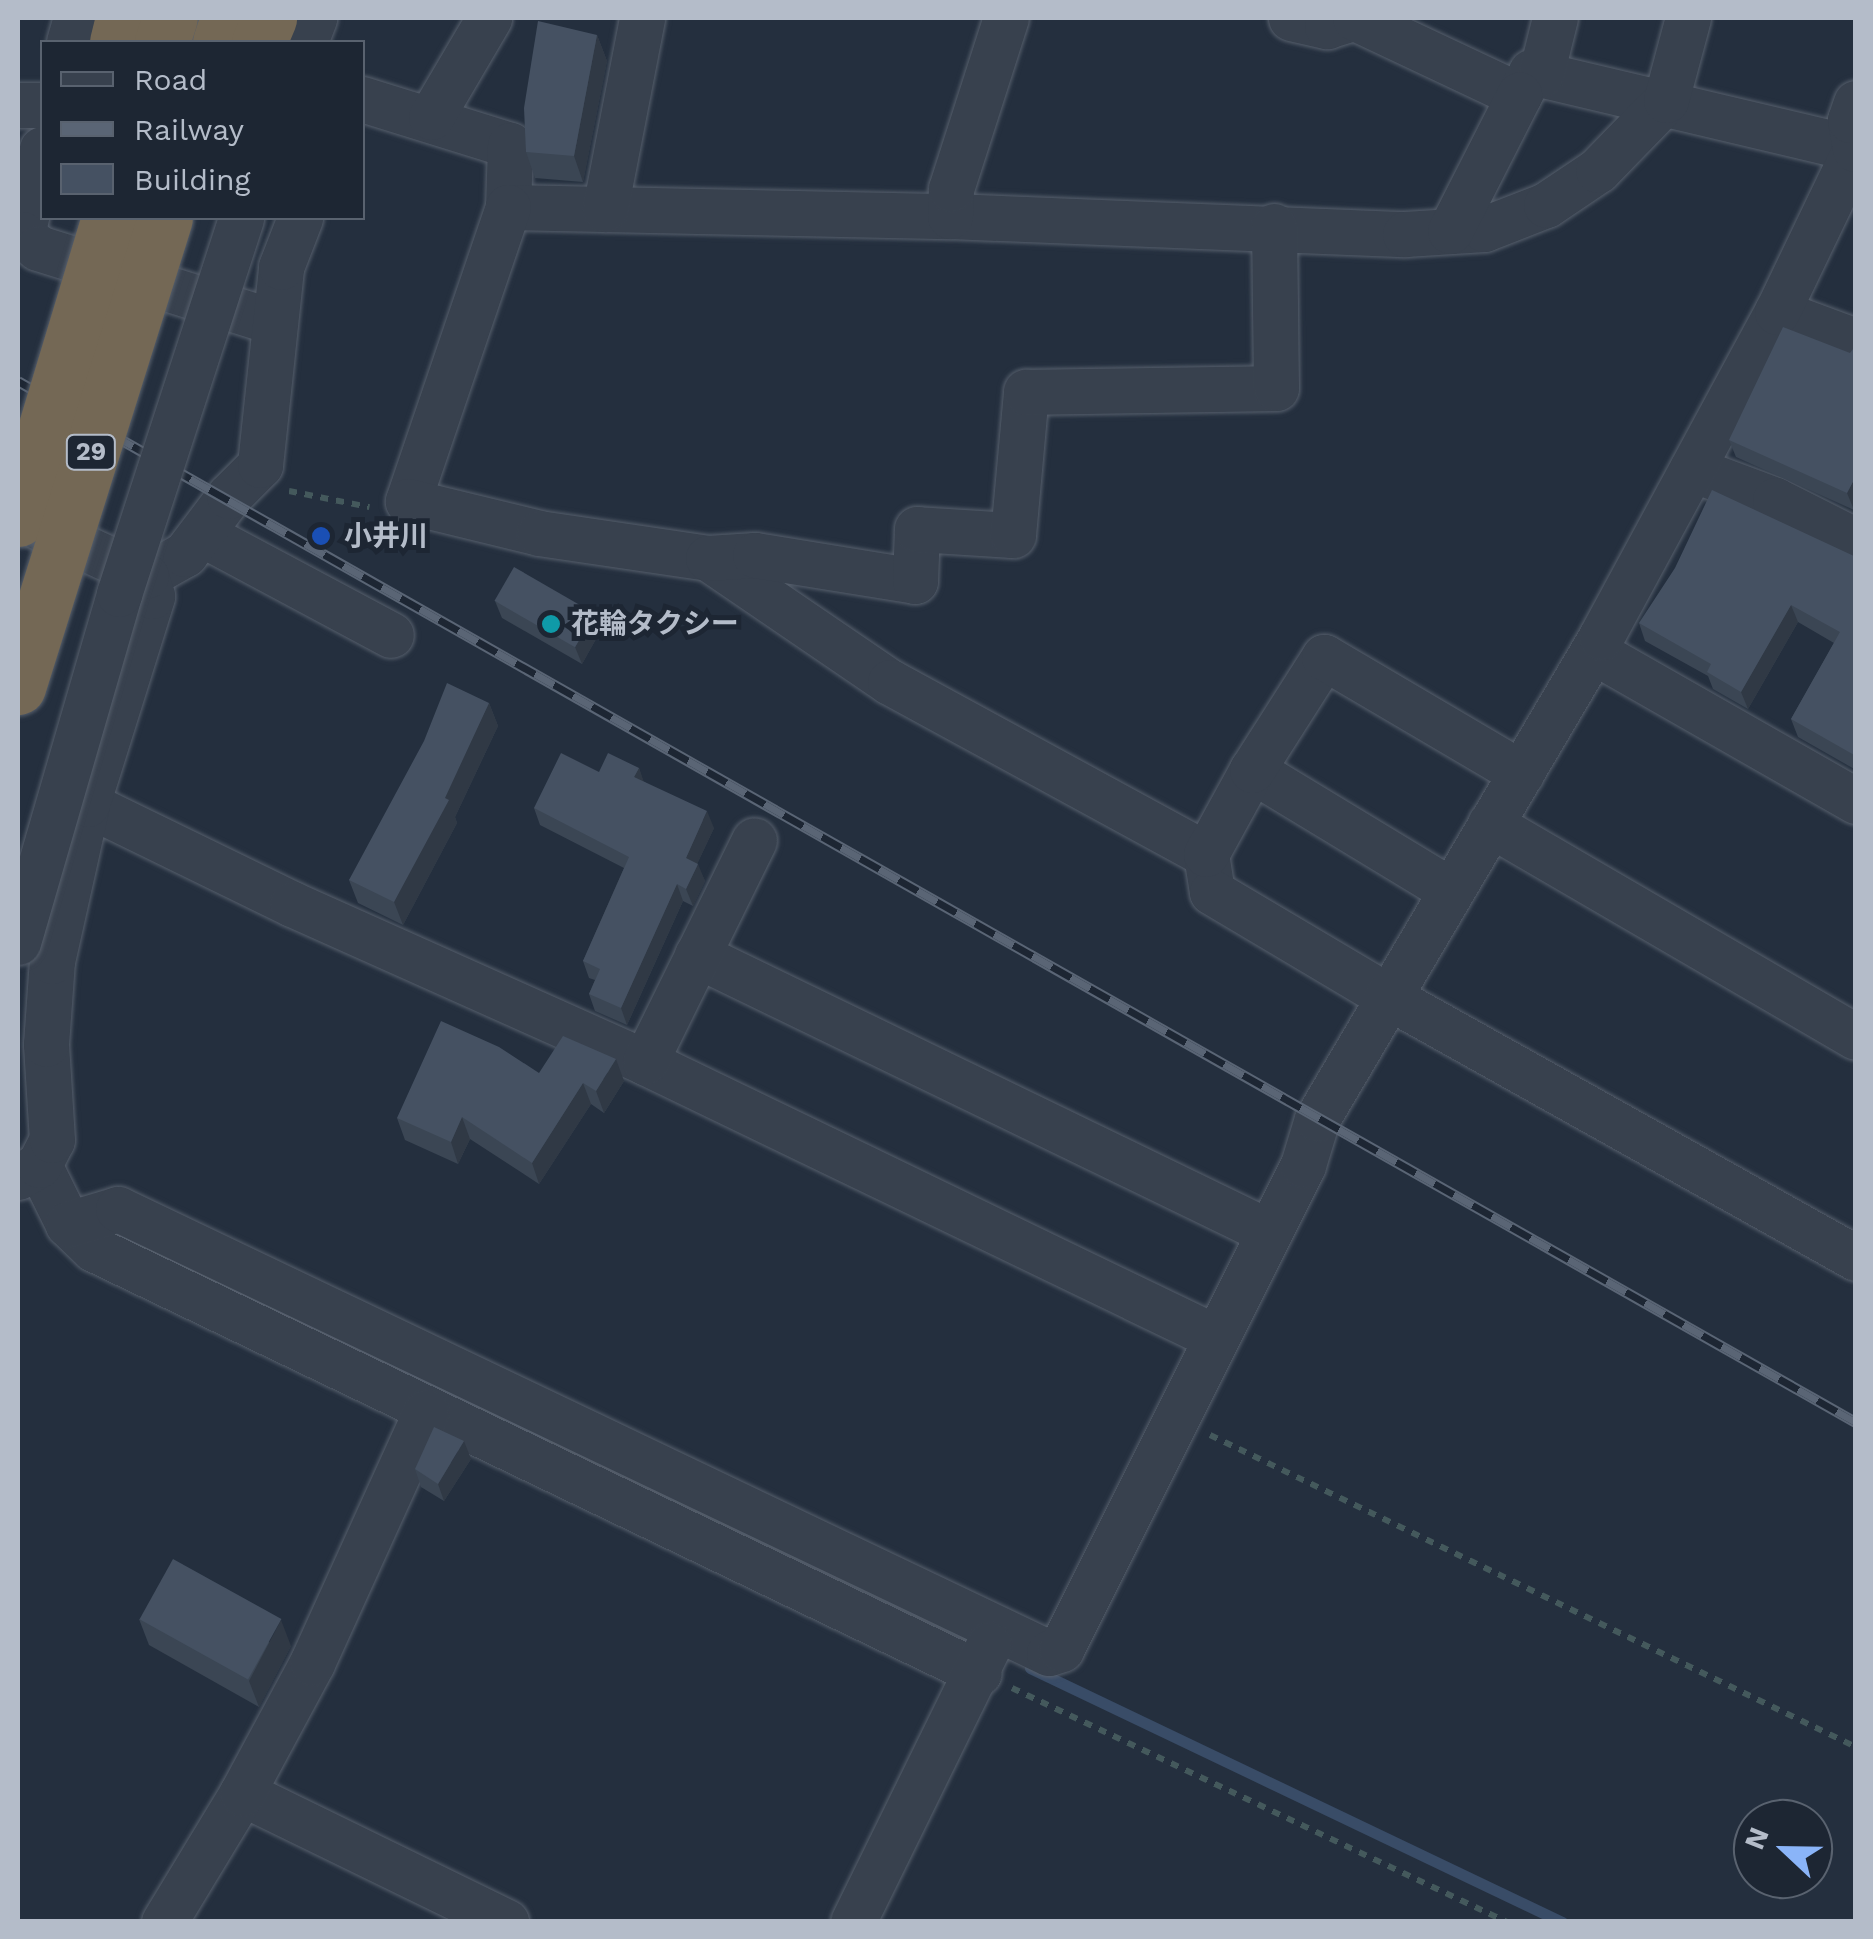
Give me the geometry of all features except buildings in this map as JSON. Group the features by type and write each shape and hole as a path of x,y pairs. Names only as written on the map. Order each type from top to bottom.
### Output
{"highway":[{"path":"18,484 78,220"},
{"name":"29","path":"18,518 108,220"},
{"name":"29","path":"24,665 164,220"},
{"path":"24,665 192,220"}],"street":[{"path":"431,117 489,18"},
{"path":"606,209 642,18"},
{"path":"950,216 951,190 1006,18"},
{"path":"1291,18 1327,26 1354,18 1530,85 1666,100 1855,149"},
{"path":"1450,231 1530,85 1555,18"},
{"path":"508,207 950,216 1406,234 1484,228 1546,205 1598,170 1666,100 1688,18"},
{"path":"365,100 431,117 510,145 508,207 408,501 539,532 708,558 755,555 916,580 916,529 1013,535 1026,392 1276,388 1274,226"},
{"path":"68,1224 118,1209 1049,1653 1061,1649 1303,1165 1318,1119 1593,651 1777,312 1855,149 1850,120 1856,104"},
{"path":"40,158 22,234 38,248 274,322"},
{"path":"18,942 119,594 239,220"},
{"path":"18,518 146,576 168,568 202,534 260,465 281,267 299,220"},
{"path":"1777,312 1856,340"},
{"path":"1692,469 1774,500 1856,541"},
{"path":"202,534 391,635"},
{"path":"708,558 890,682 1206,854"},
{"path":"146,576 152,596 144,630 87,804 52,962 46,1044 52,1140 28,1171 68,1224 94,1249 426,1412 979,1673"},
{"path":"1593,651 1856,802"},
{"path":"1521,773 1324,657 1252,770 1206,854 1212,892 1387,996 1856,1258"},
{"path":"1252,770 1450,890"},
{"path":"87,804 292,904 645,1062 1215,1337"},
{"path":"1490,824 1856,1037"},
{"path":"645,1062 754,840"},
{"path":"697,955 1268,1232"},
{"path":"164,1922 242,1793 312,1664 426,1412"},
{"path":"853,1922 979,1673 996,1628"},
{"path":"242,1793 506,1922"}],"path":[{"path":"250,476 267,487 388,511 408,501"},
{"path":"1178,1419 1856,1746"},
{"path":"979,1673 1507,1922"}],"waterway":[{"path":"105,1228 543,1437"},
{"path":"1030,1668 1562,1922"}],"railway":[{"path":"18,381 1856,1422"}],"place":[{"name":"小井川","path":"321,536"},
{"name":"花輪タクシー","path":"551,624"}]}
